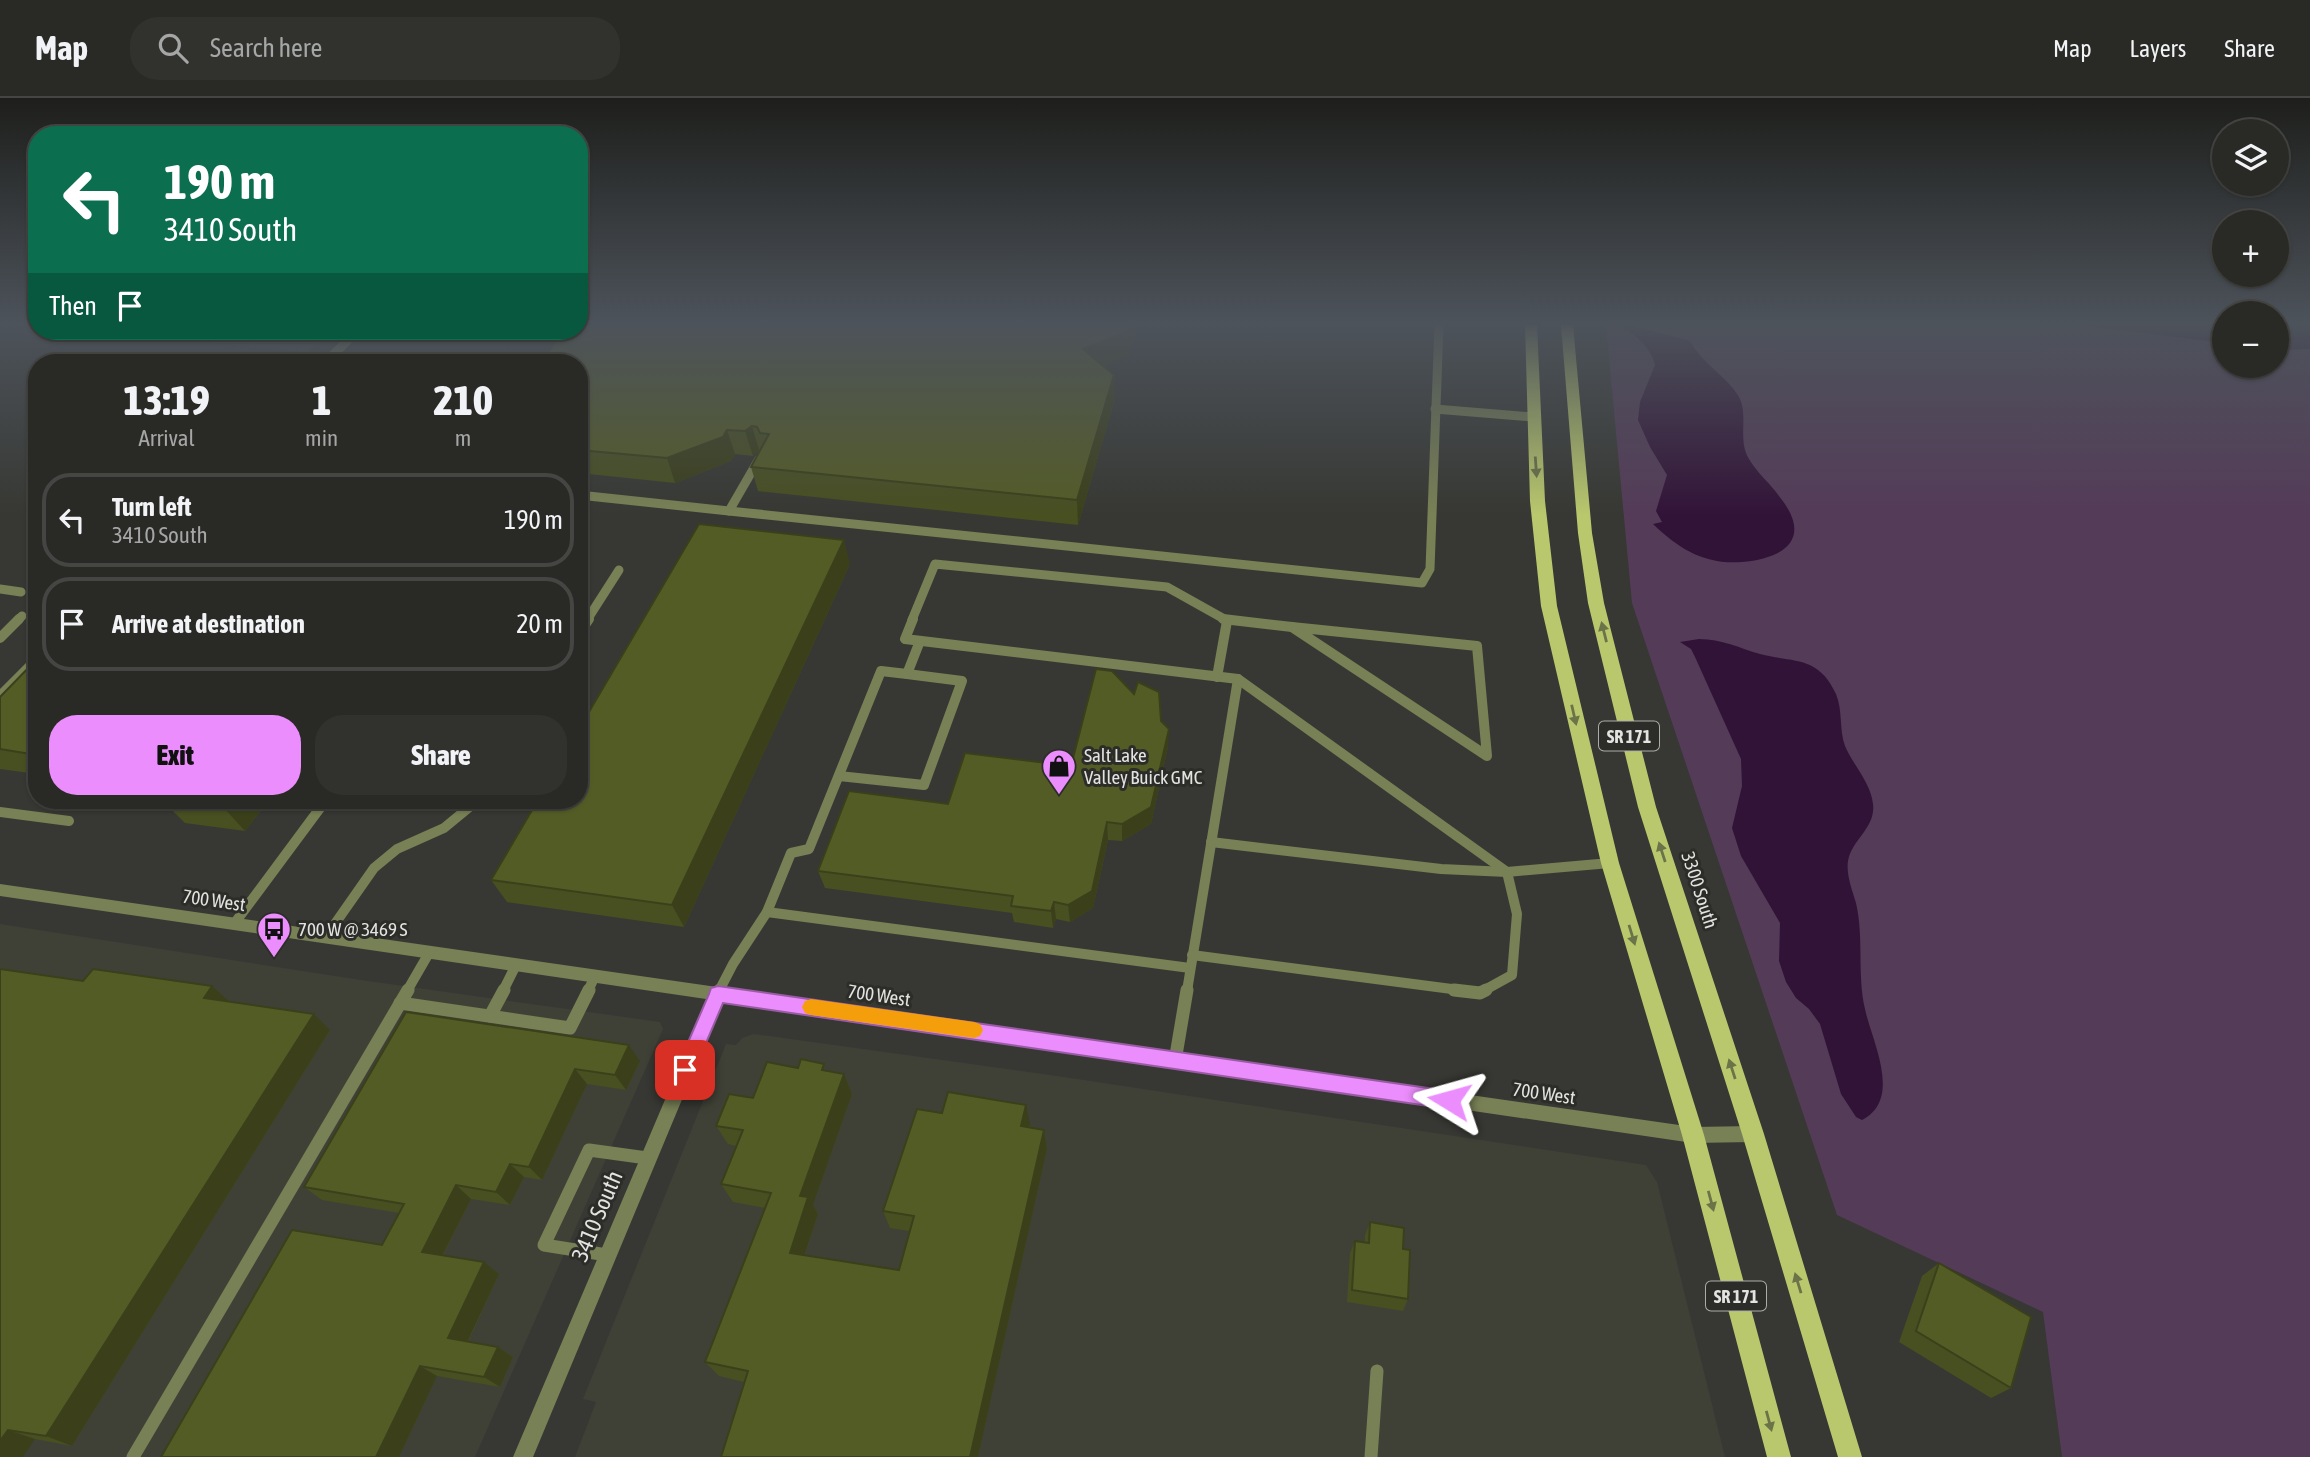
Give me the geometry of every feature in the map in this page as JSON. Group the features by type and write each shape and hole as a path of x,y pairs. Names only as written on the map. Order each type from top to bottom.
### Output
{"main road":[{"name":"SR 171","path":"1532,388 1542,564 1549,606 1610,863 1693,1135 1779,1457"},
{"name":"3300 South","path":"1572,388 1585,533 1596,603 1647,807 1753,1133 1850,1457"}],"street":[{"name":"700 West","path":"0,890 1693,1135 1753,1133"},
{"name":"3410 South","path":"523,1457 718,994"}],"lane":[{"path":"588,496 1422,583 1428,577 1430,569 1436,388"},
{"path":"1435,409 1533,417"},
{"path":"729,511 760,457"},
{"path":"1192,955 1480,993 1512,975 1517,914 1507,872 1238,679 905,639 935,564 1167,587 1227,621 1291,627 1477,646 1487,756 1291,627"},
{"path":"588,619 618,570"},
{"path":"0,589 21,592"},
{"path":"0,638 22,616"},
{"path":"1217,677 1227,621"},
{"path":"907,674 920,641"},
{"path":"0,696 28,668"},
{"path":"718,994 733,964 767,912 791,853 809,849 881,671 962,681 924,785 839,776"},
{"path":"1175,1060 1238,679"},
{"path":"234,925 319,809"},
{"path":"325,938 374,868 397,849 444,828 467,809"},
{"path":"0,812 69,821"},
{"path":"1211,842 1441,869 1507,872 1610,863"},
{"path":"767,912 1190,968"},
{"path":"133,1457 429,953"},
{"path":"490,1016 516,965"},
{"path":"400,1003 570,1027 595,976"},
{"path":"607,1255 544,1245 589,1150 648,1158"},
{"path":"1371,1457 1377,1371"}],"shaded area":[{"path":"1612,388 2310,388 2310,1457 2062,1457 2043,1312 1837,1215 1632,603"},
{"path":"1646,388 1733,388 1742,404 1746,451 1752,464 1789,511 1794,523 1794,534 1790,543 1771,556 1758,560 1716,561 1693,554 1653,524 1662,522 1656,511 1667,475 1638,420 1640,402"},
{"path":"1699,639 1723,642 1760,654 1804,663 1821,673 1836,694 1845,746 1872,796 1871,820 1850,853 1848,861 1860,929 1861,982 1865,1009 1882,1069 1883,1084 1881,1098 1874,1111 1862,1120 1856,1117 1841,1094 1820,1024 1796,998 1786,982 1779,961 1780,923 1741,856 1732,828 1742,786 1741,759 1691,649 1680,642"},
{"path":"0,924 361,980 660,1022 663,1029 475,1457 0,1457"},
{"path":"754,1034 1064,1077 1646,1165 1657,1182 1725,1457 575,1457 596,1402 583,1399 726,1044 736,1045 742,1038"}],"building":[{"path":"588,388 1110,388 1077,500 751,467 769,434 760,433 757,427 752,426 745,431 727,430 723,437 667,458 588,451"},
{"path":"699,524 844,540 672,905 491,880 533,809 588,809 588,714"},
{"path":"28,668 28,754 0,749 0,697"},
{"name":"Salt Lake Valley Buick GMC","path":"1096,669 1112,671 1134,694 1138,682 1159,692 1161,721 1169,729 1151,807 1122,824 1107,822 1092,891 1068,905 1054,902 1051,911 1011,906 1013,896 818,871 849,791 948,804 965,753 1071,766"},
{"path":"0,969 83,981 93,969 212,986 204,998 314,1014 46,1436 8,1430 0,1441"},
{"path":"406,1012 629,1045 615,1075 575,1069 529,1167 510,1164 496,1192 456,1185 422,1252 484,1262 448,1338 498,1347 484,1377 420,1366 376,1457 161,1457 292,1230 382,1245 404,1204 304,1187"},
{"path":"801,1059 824,1064 822,1070 844,1074 800,1196 808,1197 790,1253 899,1270 914,1216 883,1211 917,1109 942,1113 948,1092 1026,1105 1021,1126 1044,1130 970,1457 721,1457 748,1371 705,1362 771,1193 721,1184 743,1130 716,1126 729,1094 753,1098 767,1062 798,1068"},
{"path":"1370,1222 1404,1228 1403,1249 1410,1250 1408,1299 1352,1290 1355,1241 1369,1243"},
{"path":"1939,1263 2031,1317 2011,1388 1916,1331"}],"slow traffic":[{"path":"811,1007 974,1030"}],"place":[{"name":"Salt Lake Valley Buick GMC","path":"1059,796"},
{"name":"700 W @ 3469 S","path":"274,959"}],"route":[{"path":"685,1070 718,994 1449,1100"}]}
